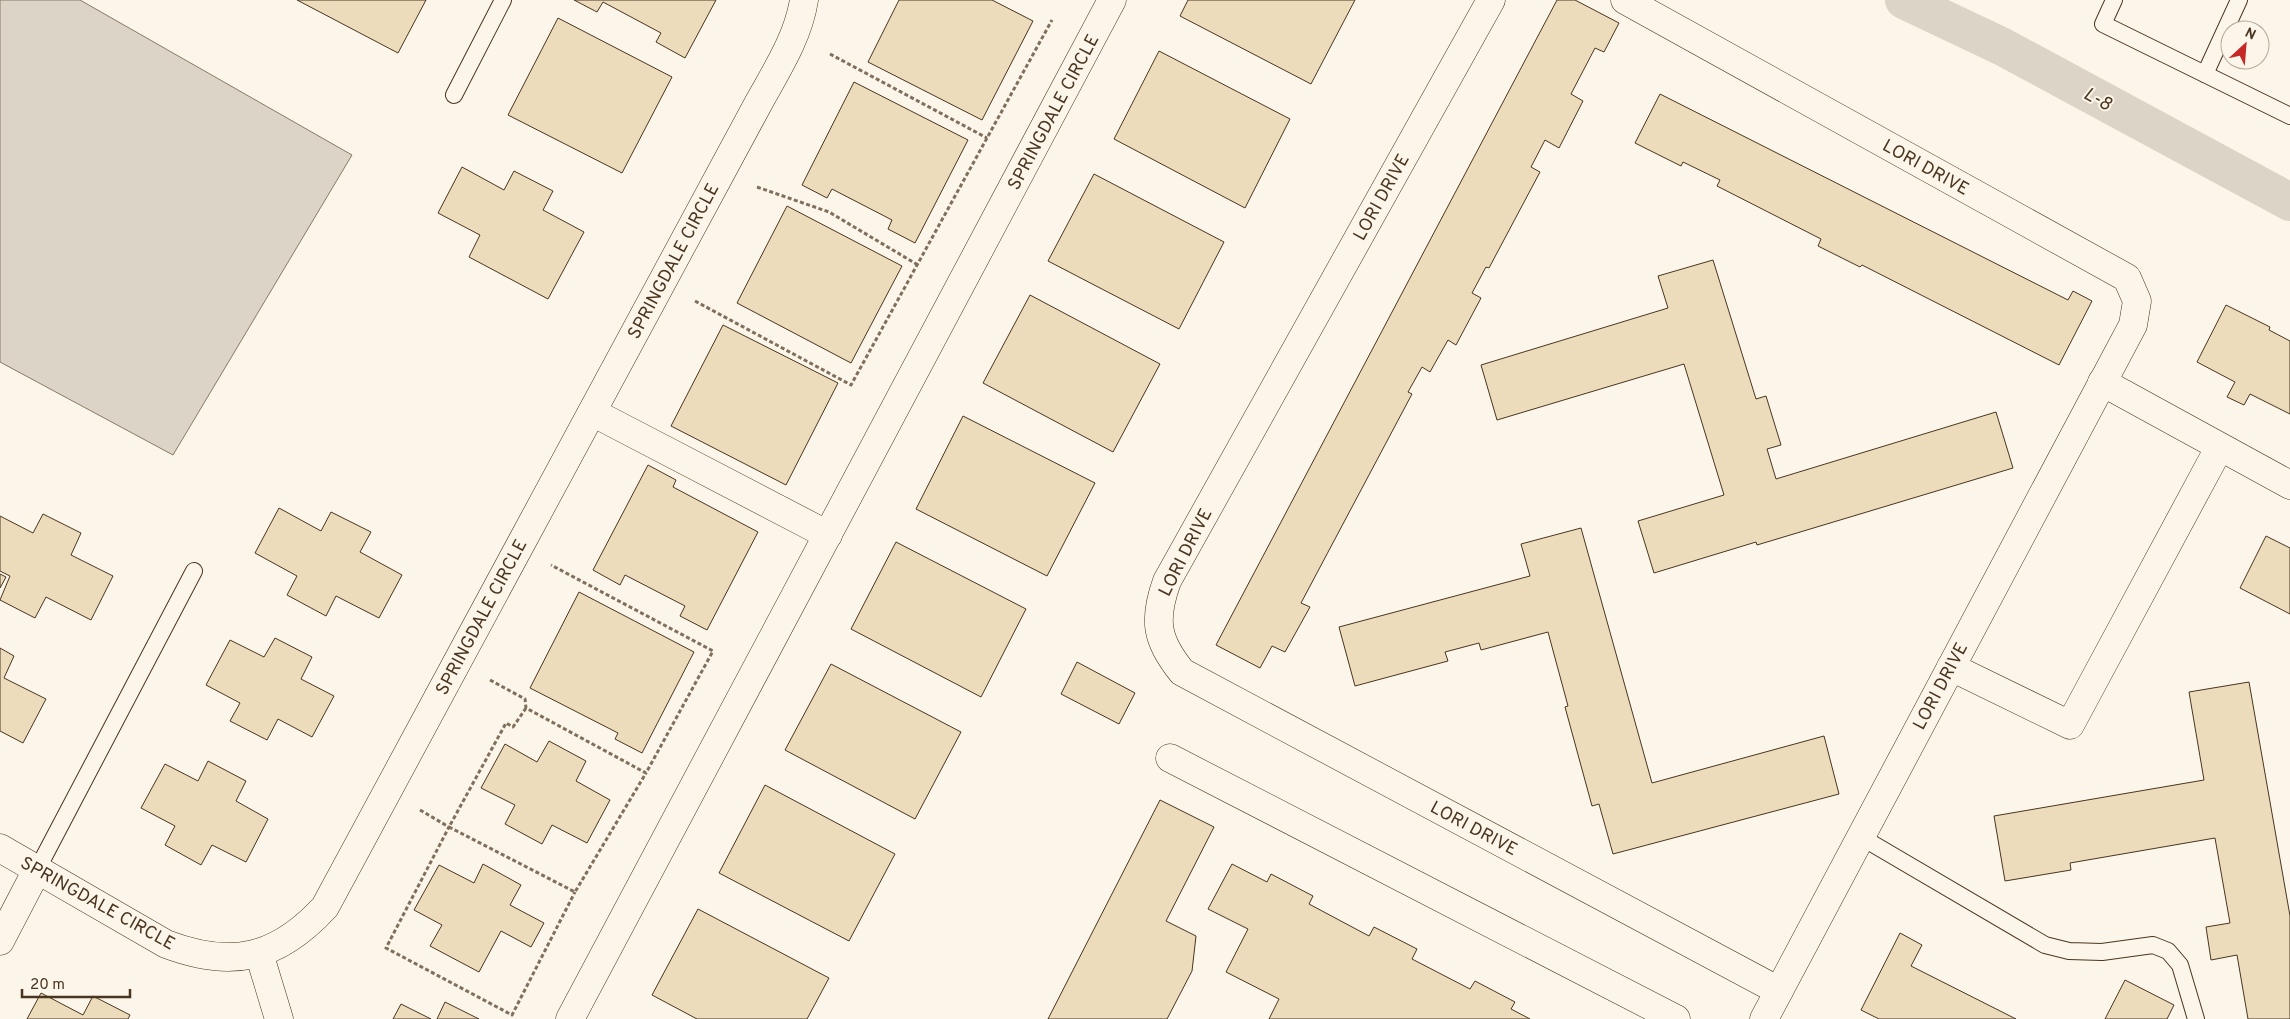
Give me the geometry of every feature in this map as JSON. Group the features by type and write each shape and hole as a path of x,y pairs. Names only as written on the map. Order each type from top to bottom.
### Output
{"street":[{"name":"SPRINGDALE CIRCLE","path":"0,848 38,868 166,944 193,954 221,958 259,953 282,944 305,928 325,907 791,42 802,15 804,0"},
{"name":"SPRINGDALE CIRCLE","path":"570,1019 1112,0"},
{"name":"LORI DRIVE","path":"1491,0 1167,581 1158,604 1158,629 1166,652 1182,672 1779,991"},
{"name":"LORI DRIVE","path":"1625,0 2127,278 2137,301 2133,325 1764,1019"},
{"path":"2102,382 2219,448 2290,485"},
{"path":"592,412 828,535"},
{"path":"1951,666 2070,725 2219,448"},
{"path":"1170,758 1676,1019"},
{"path":"0,941 38,868"},
{"path":"259,953 280,1019"}],"lane":[{"path":"454,95 503,0"},
{"path":"2114,0 2103,24 2290,116"},
{"path":"2205,74 2239,0"},
{"path":"38,868 194,572"},
{"path":"1860,837 2045,944 2069,951 2102,952 2153,945 2168,951 2180,965 2196,1019"}],"path":[{"path":"695,301 851,385 1052,20"},
{"path":"830,54 988,138"},
{"path":"757,187 828,212 918,265"},
{"path":"490,680 525,699 526,708 513,727 506,723 386,948 512,1015 576,892 646,773 713,651 551,566"},
{"path":"526,708 646,773"},
{"path":"420,810 449,827 576,892"}],"shaded area":[{"path":"0,0 80,0 352,155 173,455 0,362"}],"building":[{"path":"297,0 426,0 398,53"},
{"path":"574,0 716,0 685,58 656,42 661,33 603,2 597,12"},
{"path":"899,0 992,0 1033,21 982,120 868,62"},
{"path":"1188,0 1355,0 1311,84 1180,16"},
{"path":"1557,0 1575,0 1619,23 1604,52 1595,48 1571,94 1583,101 1559,148 1545,140 1531,167 1540,172 1489,268 1486,267 1472,293 1481,298 1456,345 1448,340 1430,372 1422,367 1408,392 1412,394 1301,603 1310,607 1285,652 1272,646 1260,668 1216,645"},
{"path":"558,18 672,77 622,173 508,115"},
{"path":"1159,51 1290,119 1245,208 1114,139"},
{"path":"854,82 968,140 915,243 888,229 892,220 832,189 827,198 802,185"},
{"path":"1660,94 2068,300 2073,291 2092,301 2059,365 1862,265 1860,267 1818,246 1821,239 1717,186 1720,180 1683,162 1681,166 1635,143"},
{"path":"462,167 504,190 514,171 553,191 543,210 584,232 548,299 469,257 480,235 438,213"},
{"path":"1094,174 1224,242 1179,329 1048,261"},
{"path":"787,206 902,266 851,363 737,303"},
{"path":"1713,260 1756,399 1766,396 1781,445 1767,449 1776,479 1996,412 2013,468 1757,545 1756,542 1654,573 1638,521 1724,495 1684,364 1497,420 1481,365 1668,308 1658,276"},
{"path":"1030,295 1160,364 1113,452 983,383"},
{"path":"2226,305 2270,327 2269,330 2290,341 2290,414 2250,394 2244,405 2227,397 2235,382 2197,362"},
{"path":"723,325 838,383 786,485 671,426"},
{"path":"963,416 1095,483 1047,576 916,509"},
{"path":"648,465 676,480 673,487 758,532 707,630 680,616 685,606 625,575 620,585 593,570"},
{"path":"279,508 321,531 331,512 371,532 360,552 402,575 379,618 336,596 326,616 287,595 297,576 255,553"},
{"path":"43,514 81,533 71,555 113,576 91,620 46,597 35,618 0,600 10,576 0,571 0,516 33,533"},
{"path":"1581,528 1652,783 1824,736 1839,794 1613,854 1599,804 1592,806 1565,707 1568,706 1548,632 1481,650 1479,643 1445,652 1448,661 1355,686 1339,627 1530,576 1521,544"},
{"path":"2266,536 2290,548 2290,614 2240,588"},
{"path":"896,542 1026,609 981,697 851,629"},
{"path":"0,574 6,577 0,588"},
{"path":"579,592 694,652 642,753 615,739 618,733 530,688"},
{"path":"275,638 312,657 301,679 334,696 312,737 278,719 267,740 230,721 240,703 206,685 230,640 264,657"},
{"path":"0,648 14,656 4,678 46,699 23,743 0,731"},
{"path":"1077,662 1135,693 1119,724 1061,694"},
{"path":"831,664 961,732 915,819 785,750"},
{"path":"2249,682 2290,916 2290,1019 2248,1019 2237,955 2211,960 2206,927 2230,923 2215,838 2070,863 2071,870 2005,881 1994,816 2204,780 2189,692"},
{"path":"549,741 586,761 576,781 610,800 587,843 552,825 542,844 505,824 515,805 481,788 505,744 537,762"},
{"path":"208,761 246,781 236,801 268,819 246,862 212,845 201,865 165,845 175,826 141,808 165,764 198,781"},
{"path":"765,785 895,854 849,941 719,873"},
{"path":"1160,800 1214,827 1166,921 1196,936 1192,971 1167,1019 1048,1019"},
{"path":"483,864 521,885 510,905 544,923 531,947 501,931 479,972 430,946 442,925 414,910 439,865 474,883"},
{"path":"1232,864 1267,882 1271,874 1313,896 1309,904 1369,936 1374,927 1417,949 1412,959 1470,989 1475,981 1515,1002 1511,1009 1530,1019 1269,1019 1279,999 1226,972 1248,929 1208,909"},
{"path":"698,909 829,978 807,1019 697,1019 652,995"},
{"path":"1900,933 1922,945 1911,966 2016,1019 1879,1019 1861,1010"},
{"path":"2125,980 2174,1005 2167,1019 2105,1019"},
{"path":"41,993 83,1015 93,996 130,1015 128,1019 27,1019"},
{"path":"445,1002 479,1019 437,1019"},
{"path":"401,1004 431,1019 393,1019"}],"waterway":[{"name":"L-8","path":"1904,0 2003,47 2290,202"}]}
